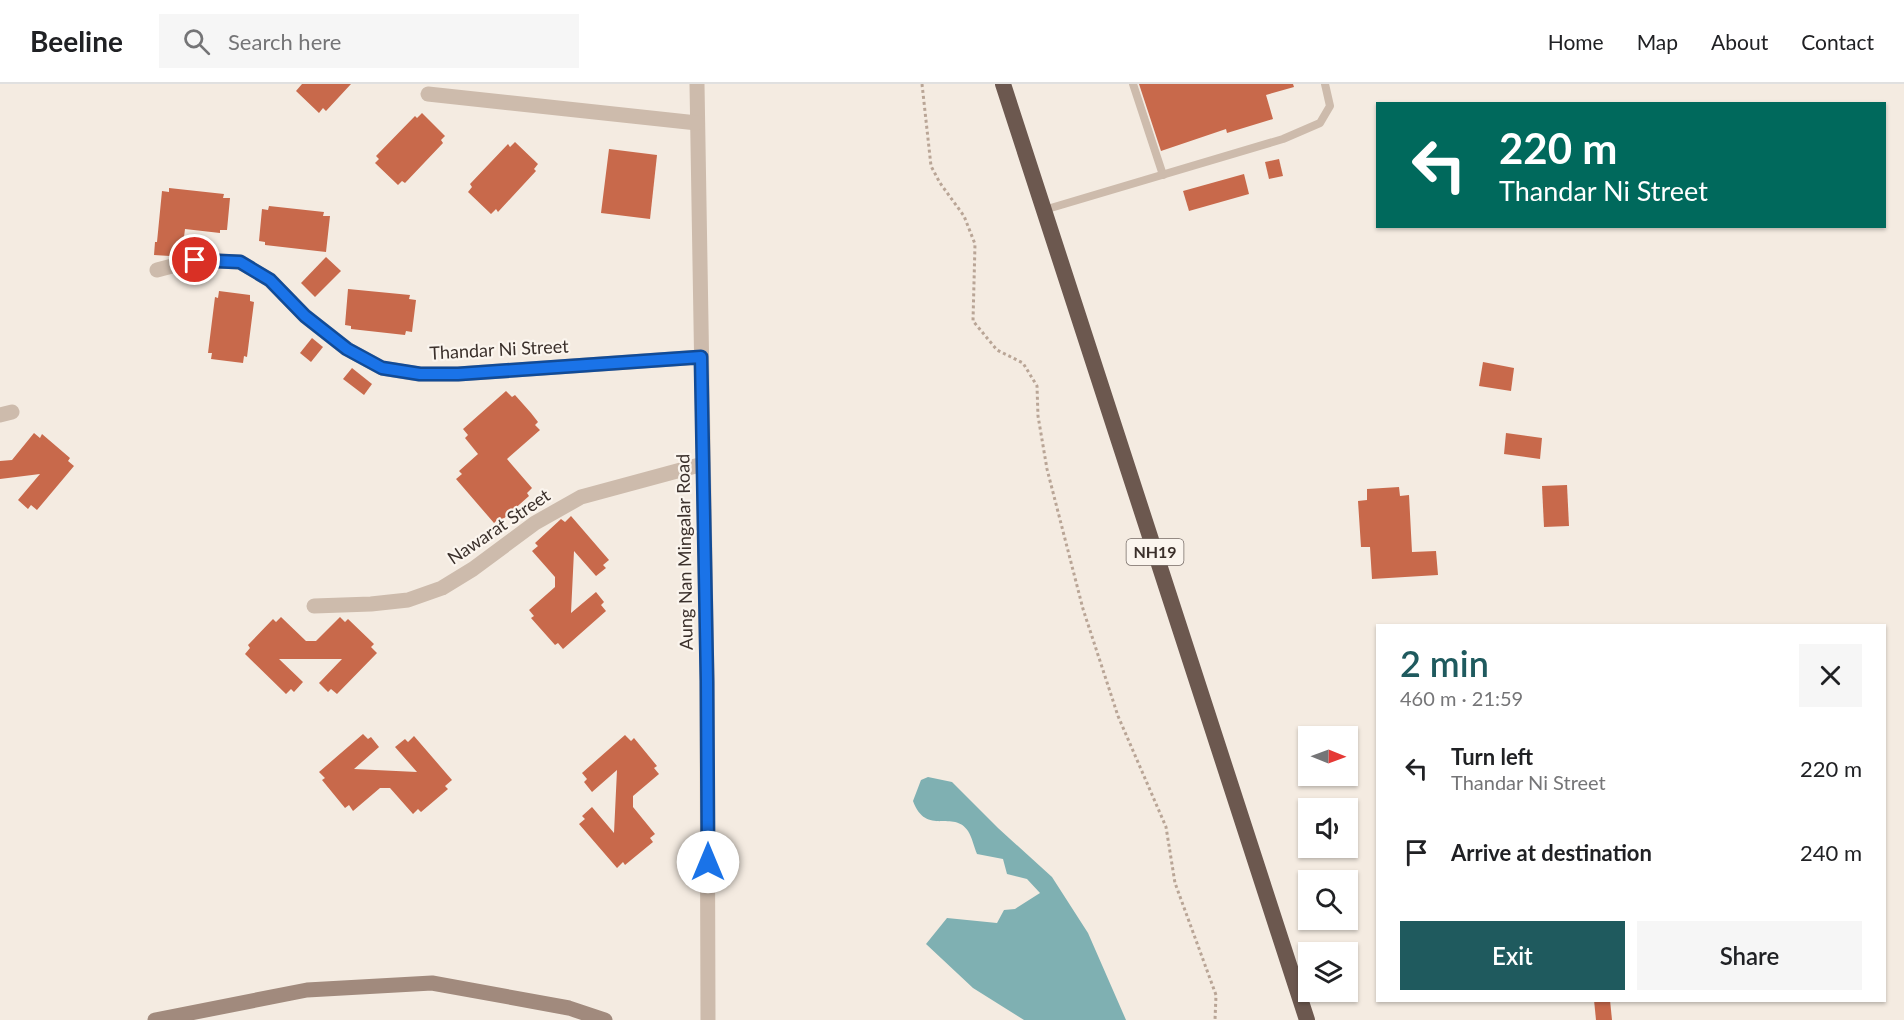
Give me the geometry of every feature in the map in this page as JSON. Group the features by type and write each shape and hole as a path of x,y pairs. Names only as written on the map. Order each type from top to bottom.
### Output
{"highway":[{"name":"NH19","path":"1004,84 1307,1020"}],"main road":[{"path":"155,1020 307,990 432,982 569,1008 605,1020"}],"street":[{"name":"Aung Nan Mingalar Road","path":"697,84 707,681 708,1020"},
{"path":"428,94 697,123"},
{"name":"Thandar Ni Street","path":"157,270 195,260 240,262 270,280 305,316 347,349 382,368 420,374 458,374 701,357"},
{"name":"Nawarat Street","path":"314,606 408,600 442,588 535,523 581,497 703,464"}],"lane":[{"path":"1133,84 1163,175"},
{"path":"1044,210 1283,139 1320,123 1330,106 1325,84"}],"path":[{"path":"921,84 932,166 940,183 964,216 975,244 973,321 997,350 1023,363 1037,386 1038,416 1047,469 1081,599 1118,716 1166,827 1175,884 1216,995 1215,1020"}],"water":[{"path":"928,777 952,782 1052,877 1088,933 1126,1020 1024,1020 973,988 926,944 947,918 997,923 1004,910 1015,909 1040,893 1027,879 1007,874 1003,859 977,854 968,831 962,825 955,822 932,821 919,812 913,801 921,780"}],"building":[{"path":"302,84 351,84 326,111 323,108 319,113 296,91"},
{"path":"1139,84 1293,84 1294,87 1266,95 1273,119 1227,133 1226,129 1161,151"},
{"path":"422,113 445,136 441,140 443,143 405,183 402,181 398,185 375,163 379,159 376,156 415,116 417,118"},
{"path":"515,142 538,164 534,169 536,171 498,212 496,209 491,214 468,192 472,187 470,184 508,144 510,147"},
{"path":"609,149 657,155 650,219 601,213"},
{"path":"1279,159 1283,176 1269,179 1265,162"},
{"path":"1244,174 1249,194 1189,211 1183,191"},
{"path":"169,188 224,194 223,198 230,198 227,230 220,230 220,233 185,229 182,253 170,256 154,255 162,191 169,192"},
{"path":"269,206 324,212 323,216 330,216 326,252 265,245 265,242 259,241 262,209 268,210"},
{"path":"326,257 341,271 315,297 301,283"},
{"path":"348,289 410,295 409,299 416,300 412,332 406,331 405,335 351,329 351,326 345,325"},
{"path":"219,291 250,295 250,301 254,302 247,357 244,356 243,363 211,359 212,353 208,353 215,297 218,298"},
{"path":"312,338 323,347 311,362 300,353"},
{"path":"1483,362 1514,368 1511,391 1479,386"},
{"path":"352,368 372,384 364,395 343,379"},
{"path":"506,391 512,397 515,395 531,413 538,422 535,425 540,430 507,459 532,488 527,493 529,496 502,520 500,517 494,523 456,479 462,474 459,471 478,454 465,438 468,435 463,429"},
{"path":"34,433 40,438 42,434 70,458 68,461 74,466 37,510 31,505 28,509 18,500 40,474 0,479 0,461 12,460"},
{"path":"1506,433 1542,438 1540,459 1504,454"},
{"path":"1567,485 1569,526 1544,527 1542,486"},
{"path":"1399,487 1400,496 1409,495 1412,552 1436,551 1438,575 1372,579 1370,547 1361,547 1358,501 1367,500 1367,489"},
{"path":"571,516 609,560 603,565 606,568 596,576 574,551 571,613 596,592 604,602 601,605 606,611 563,649 558,643 555,645 531,618 534,616 529,610 555,587 555,577 532,551 538,546 535,543 561,519 565,522"},
{"path":"281,617 306,641 316,641 340,617 345,622 348,619 374,644 371,647 377,653 337,694 331,689 328,692 319,683 342,659 279,659 303,682 294,692 291,689 286,694 245,654 250,648 248,645 273,619 276,622"},
{"path":"363,734 368,739 371,737 379,747 354,769 417,772 395,747 405,739 408,742 414,736 452,780 445,786 448,789 421,812 418,809 413,814 390,788 380,788 353,811 349,805 345,808 322,780 325,778 319,772"},
{"path":"625,735 631,741 634,738 657,766 654,768 659,774 633,796 633,807 655,834 650,838 653,842 625,865 623,862 617,868 579,824 585,819 582,816 592,807 614,833 617,770 592,792 584,782 587,779 582,773"},
{"path":"1594,1002 1610,1002 1612,1020 1596,1020"}],"route":[{"path":"195,260 240,262 270,280 305,316 347,349 382,368 420,374 458,374 701,357 708,862"}]}
